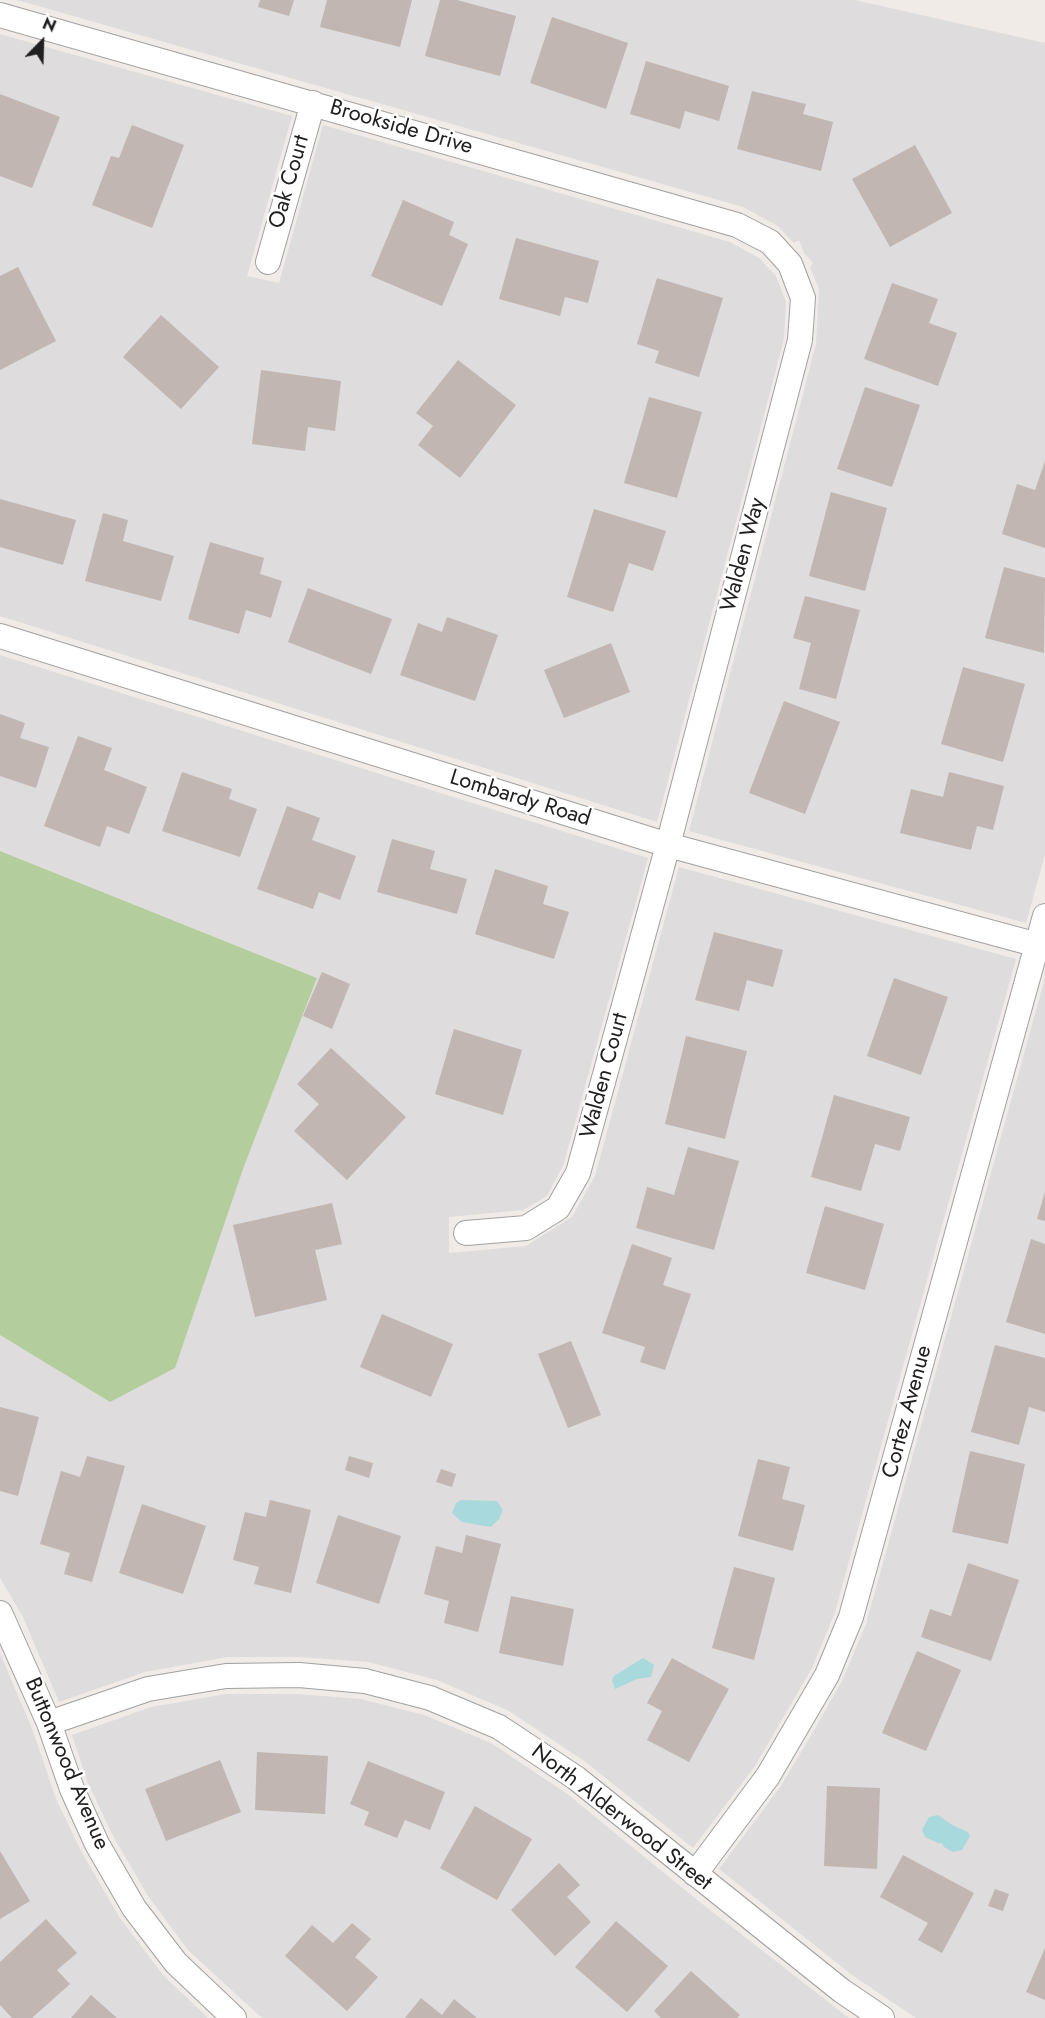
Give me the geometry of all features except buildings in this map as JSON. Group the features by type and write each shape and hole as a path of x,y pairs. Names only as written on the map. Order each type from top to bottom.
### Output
{"street":[{"name":"Brookside Drive","path":"0,15 737,225 770,242 790,264"},
{"name":"Oak Court","path":"268,262 313,103"},
{"name":"Walden Way","path":"668,845 800,340 803,298 790,264"},
{"name":"Lombardy Road","path":"0,636 668,845 1041,946"},
{"name":"Walden Court","path":"466,1233 526,1228 558,1208 578,1173 668,845"},
{"name":"Cortez Avenue","path":"695,1874 773,1767 827,1675 851,1617 1041,946 1045,916"},
{"name":"Buttonwood Avenue","path":"0,1613 49,1724 72,1790 97,1844 134,1908 176,1963 234,2018"},
{"name":"North Alderwood Street","path":"49,1724 148,1689 226,1676 299,1676 365,1681 430,1698 499,1727 576,1778 842,1991 882,2018"}],"shaded area":[{"path":"17,0 855,0 1045,43 1045,855 1026,923 689,831 816,344 819,289 810,267 813,263 804,253 799,240 794,243 778,226 743,207"},
{"path":"0,34 292,116 247,276 279,283 323,125 730,242 759,258 776,276 786,302 784,339 657,822 0,616"},
{"path":"0,655 648,858 563,1166 547,1196 523,1210 449,1217 449,1253 526,1246 572,1217 595,1176 679,867 1016,959 835,1612 812,1668 755,1766 693,1848 587,1763 509,1711 437,1680 368,1662 301,1657 228,1657 145,1672 59,1702 23,1617 0,1578 0,1335 110,1402 243,1169 317,978 0,851"},
{"path":"1045,978 1045,2018 916,2018 852,1975 719,1869 781,1786 842,1681 866,1624"},
{"path":"0,1653 33,1731 56,1799 82,1853 120,1918 163,1975 208,2018 0,2018"},
{"path":"226,1694 297,1694 361,1699 424,1715 491,1743 566,1793 696,1899 849,2018 262,2018 188,1950 148,1896 112,1834 87,1781 72,1735 151,1707"}],"green space":[{"path":"0,851 317,978 243,1169 175,1368 110,1402 0,1335"}],"water":[{"path":"461,1500 497,1501 503,1510 499,1519 491,1527 462,1522 452,1513 456,1503"},
{"path":"643,1658 654,1665 651,1677 637,1679 615,1689 612,1680 614,1676"},
{"path":"938,1815 968,1832 970,1836 962,1850 953,1852 944,1847 942,1843 925,1837 922,1830 929,1817"}]}
